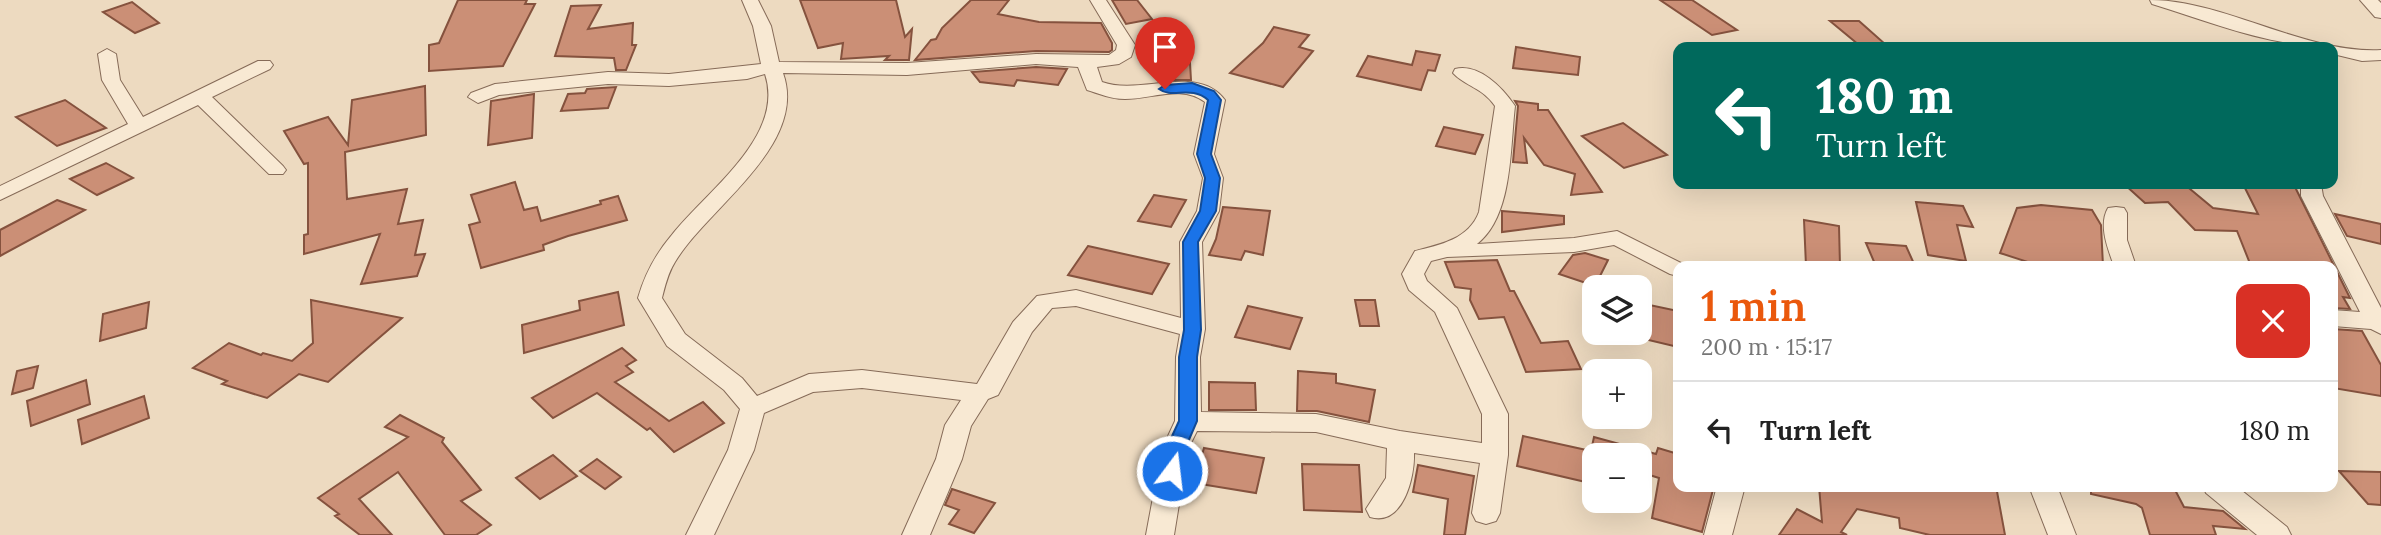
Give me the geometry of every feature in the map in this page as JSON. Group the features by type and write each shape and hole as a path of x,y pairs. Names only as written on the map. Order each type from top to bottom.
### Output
{"street":[{"path":"750,0 764,32 767,54 777,78 779,102 764,140 667,256 656,275 650,298 676,340 733,384 752,408"},
{"path":"478,97 495,90 559,82 608,78 669,80 747,73 772,67 907,69 1036,59 1086,62 1113,60 1125,53 1126,45 1098,0"},
{"path":"2158,0 2267,34 2302,42"},
{"path":"2368,0 2381,13"},
{"path":"2338,50 2362,56 2381,55"},
{"path":"107,54 111,80 139,126"},
{"path":"1086,62 1094,86 1112,93 1192,87 1209,94 1215,100 1204,154 1213,178 1208,211 1191,242 1193,330 1188,357 1188,421 1175,449 1160,535"},
{"path":"0,194 264,65"},
{"path":"1443,253 1473,237 1489,218 1505,106 1499,96 1479,79 1462,73"},
{"path":"200,95 276,170"},
{"path":"2311,189 2312,196 2362,298 2380,324"},
{"path":"2116,214 2116,240 2123,261"},
{"path":"1486,513 1495,455 1495,414 1446,308 1416,285 1413,274 1423,256 1508,247 1574,245 1617,238 1673,266"},
{"path":"752,408 809,383 862,379 979,393 989,389 1022,328 1045,302 1076,298 1193,330"},
{"path":"2338,319 2380,324"},
{"path":"916,535 949,459 958,425 979,393"},
{"path":"700,535 741,450 752,408"},
{"path":"1188,421 1316,423 1400,441 1495,455"},
{"path":"1380,509 1398,489 1400,441"},
{"path":"1718,535 1729,492"},
{"path":"2045,492 2062,535"},
{"path":"2223,492 2277,535"}],"building":[{"path":"458,0 527,0 525,4 535,4 503,66 429,71 429,45 439,43"},
{"path":"800,0 896,0 905,37 912,29 909,60 885,60 889,56 841,59 843,43 818,48"},
{"path":"971,0 1009,0 998,14 1039,22 1101,23 1112,43 1112,50 1036,51 915,60"},
{"path":"1112,0 1137,0 1152,19 1126,24"},
{"path":"1660,0 1692,0 1737,30 1712,35"},
{"path":"132,2 159,23 135,33 103,12"},
{"path":"601,5 588,29 633,23 632,45 636,45 626,70 616,70 614,58 555,56 571,6"},
{"path":"1830,21 1859,21 1883,42 1855,42"},
{"path":"1274,27 1309,35 1299,47 1313,51 1283,87 1230,73 1263,43"},
{"path":"1516,47 1580,57 1578,75 1513,68"},
{"path":"1416,51 1440,55 1435,71 1428,70 1421,90 1357,76 1368,56 1412,65"},
{"path":"1165,63 1190,63 1191,80 1165,80"},
{"path":"1036,67 1067,69 1058,85 1017,80 1014,86 980,82 972,72"},
{"path":"425,86 426,135 345,152 347,199 407,189 398,224 423,220 415,255 425,254 417,276 361,284 380,234 304,254 304,235 308,234 308,163 304,164 284,131 328,117 348,145 352,100"},
{"path":"616,87 608,108 561,111 568,94 585,93 587,89"},
{"path":"534,94 532,138 488,145 491,101"},
{"path":"65,100 106,128 57,146 16,117"},
{"path":"1515,101 1538,104 1538,110 1548,110 1602,192 1571,195 1575,174 1544,165 1524,138 1527,163 1513,162 1518,106"},
{"path":"1623,123 1667,155 1624,168 1582,136"},
{"path":"1444,127 1483,135 1475,154 1436,146"},
{"path":"106,163 133,178 97,195 70,179"},
{"path":"515,182 524,210 537,207 541,221 601,204 600,201 618,196 627,220 568,236 543,245 544,250 481,268 469,225 480,222 471,195"},
{"path":"2130,189 2190,189 2213,208 2258,214 2246,189 2296,189 2332,261 2249,261 2237,231 2195,230 2168,202 2145,203"},
{"path":"1154,195 1186,200 1171,227 1138,221"},
{"path":"57,200 85,210 0,256 0,230"},
{"path":"1916,202 1963,206 1973,227 1957,225 1966,261 1928,255"},
{"path":"2041,205 2092,210 2101,225 2103,261 2025,261 2000,253 2017,208"},
{"path":"1223,207 1270,211 1263,255 1245,251 1241,260 1209,255 1216,239"},
{"path":"1502,211 1564,216 1564,224 1502,232"},
{"path":"2335,214 2381,224 2381,244 2347,236"},
{"path":"1804,220 1839,226 1840,261 1806,261"},
{"path":"1866,243 1906,246 1913,261 1874,261"},
{"path":"1088,246 1169,264 1152,294 1068,275"},
{"path":"1585,253 1608,260 1600,275 1582,275 1582,282 1559,274 1573,255"},
{"path":"1497,260 1510,291 1514,291 1541,343 1568,341 1581,369 1526,372 1504,317 1479,319 1470,300 1471,289 1455,287 1445,262"},
{"path":"2338,274 2350,298 2343,297 2350,309 2338,308"},
{"path":"618,292 624,325 524,353 522,325 580,310 579,301"},
{"path":"311,300 402,318 328,382 299,374 267,398 222,384 227,381 193,368 229,343 261,355 263,353 292,361 313,343"},
{"path":"1355,300 1375,300 1379,326 1360,326"},
{"path":"149,302 146,328 100,341 103,314"},
{"path":"1248,306 1302,318 1290,349 1235,337"},
{"path":"1652,306 1673,310 1673,346 1652,341"},
{"path":"2338,329 2362,331 2381,365 2381,396 2338,389"},
{"path":"622,348 636,360 626,366 633,372 615,382 669,421 703,402 724,423 674,452 650,428 647,430 597,393 553,418 532,398"},
{"path":"38,366 33,388 12,394 17,371"},
{"path":"1298,371 1336,374 1336,383 1375,390 1369,422 1317,411 1297,411"},
{"path":"86,380 90,404 31,426 27,401"},
{"path":"1209,382 1255,383 1256,410 1209,410"},
{"path":"144,396 149,418 82,444 78,420"},
{"path":"400,415 444,438 442,442 481,490 461,501 491,525 476,535 445,535 398,472 359,499 392,535 360,535 335,516 339,514 318,498 408,437 385,427"},
{"path":"1523,436 1582,449 1582,481 1517,466"},
{"path":"1594,437 1616,443 1593,443"},
{"path":"1204,448 1264,458 1256,493 1194,483"},
{"path":"1658,448 1673,452 1673,492 1712,492 1702,532 1652,518 1659,478 1652,476 1652,453 1656,454"},
{"path":"553,455 577,476 540,499 516,478"},
{"path":"597,459 621,477 605,489 580,471"},
{"path":"1302,464 1359,465 1362,512 1304,510"},
{"path":"1418,465 1474,476 1465,535 1444,535 1448,499 1413,492"},
{"path":"2339,471 2381,472 2381,505 2368,504"},
{"path":"952,489 995,503 974,533 949,524 959,510 945,505"},
{"path":"1820,492 1997,492 2005,535 1930,535 1900,528 1899,518 1857,509 1841,532 1847,535 1779,535 1797,509 1822,522"},
{"path":"2176,492 2184,507 2223,511 2245,529 2213,526 2216,535 2150,535 2142,508 2136,504 2091,494"}],"route":[{"path":"1165,89 1192,87 1209,94 1215,100 1204,154 1213,178 1208,211 1191,242 1193,330 1188,357 1188,421 1175,449 1172,471"}]}
